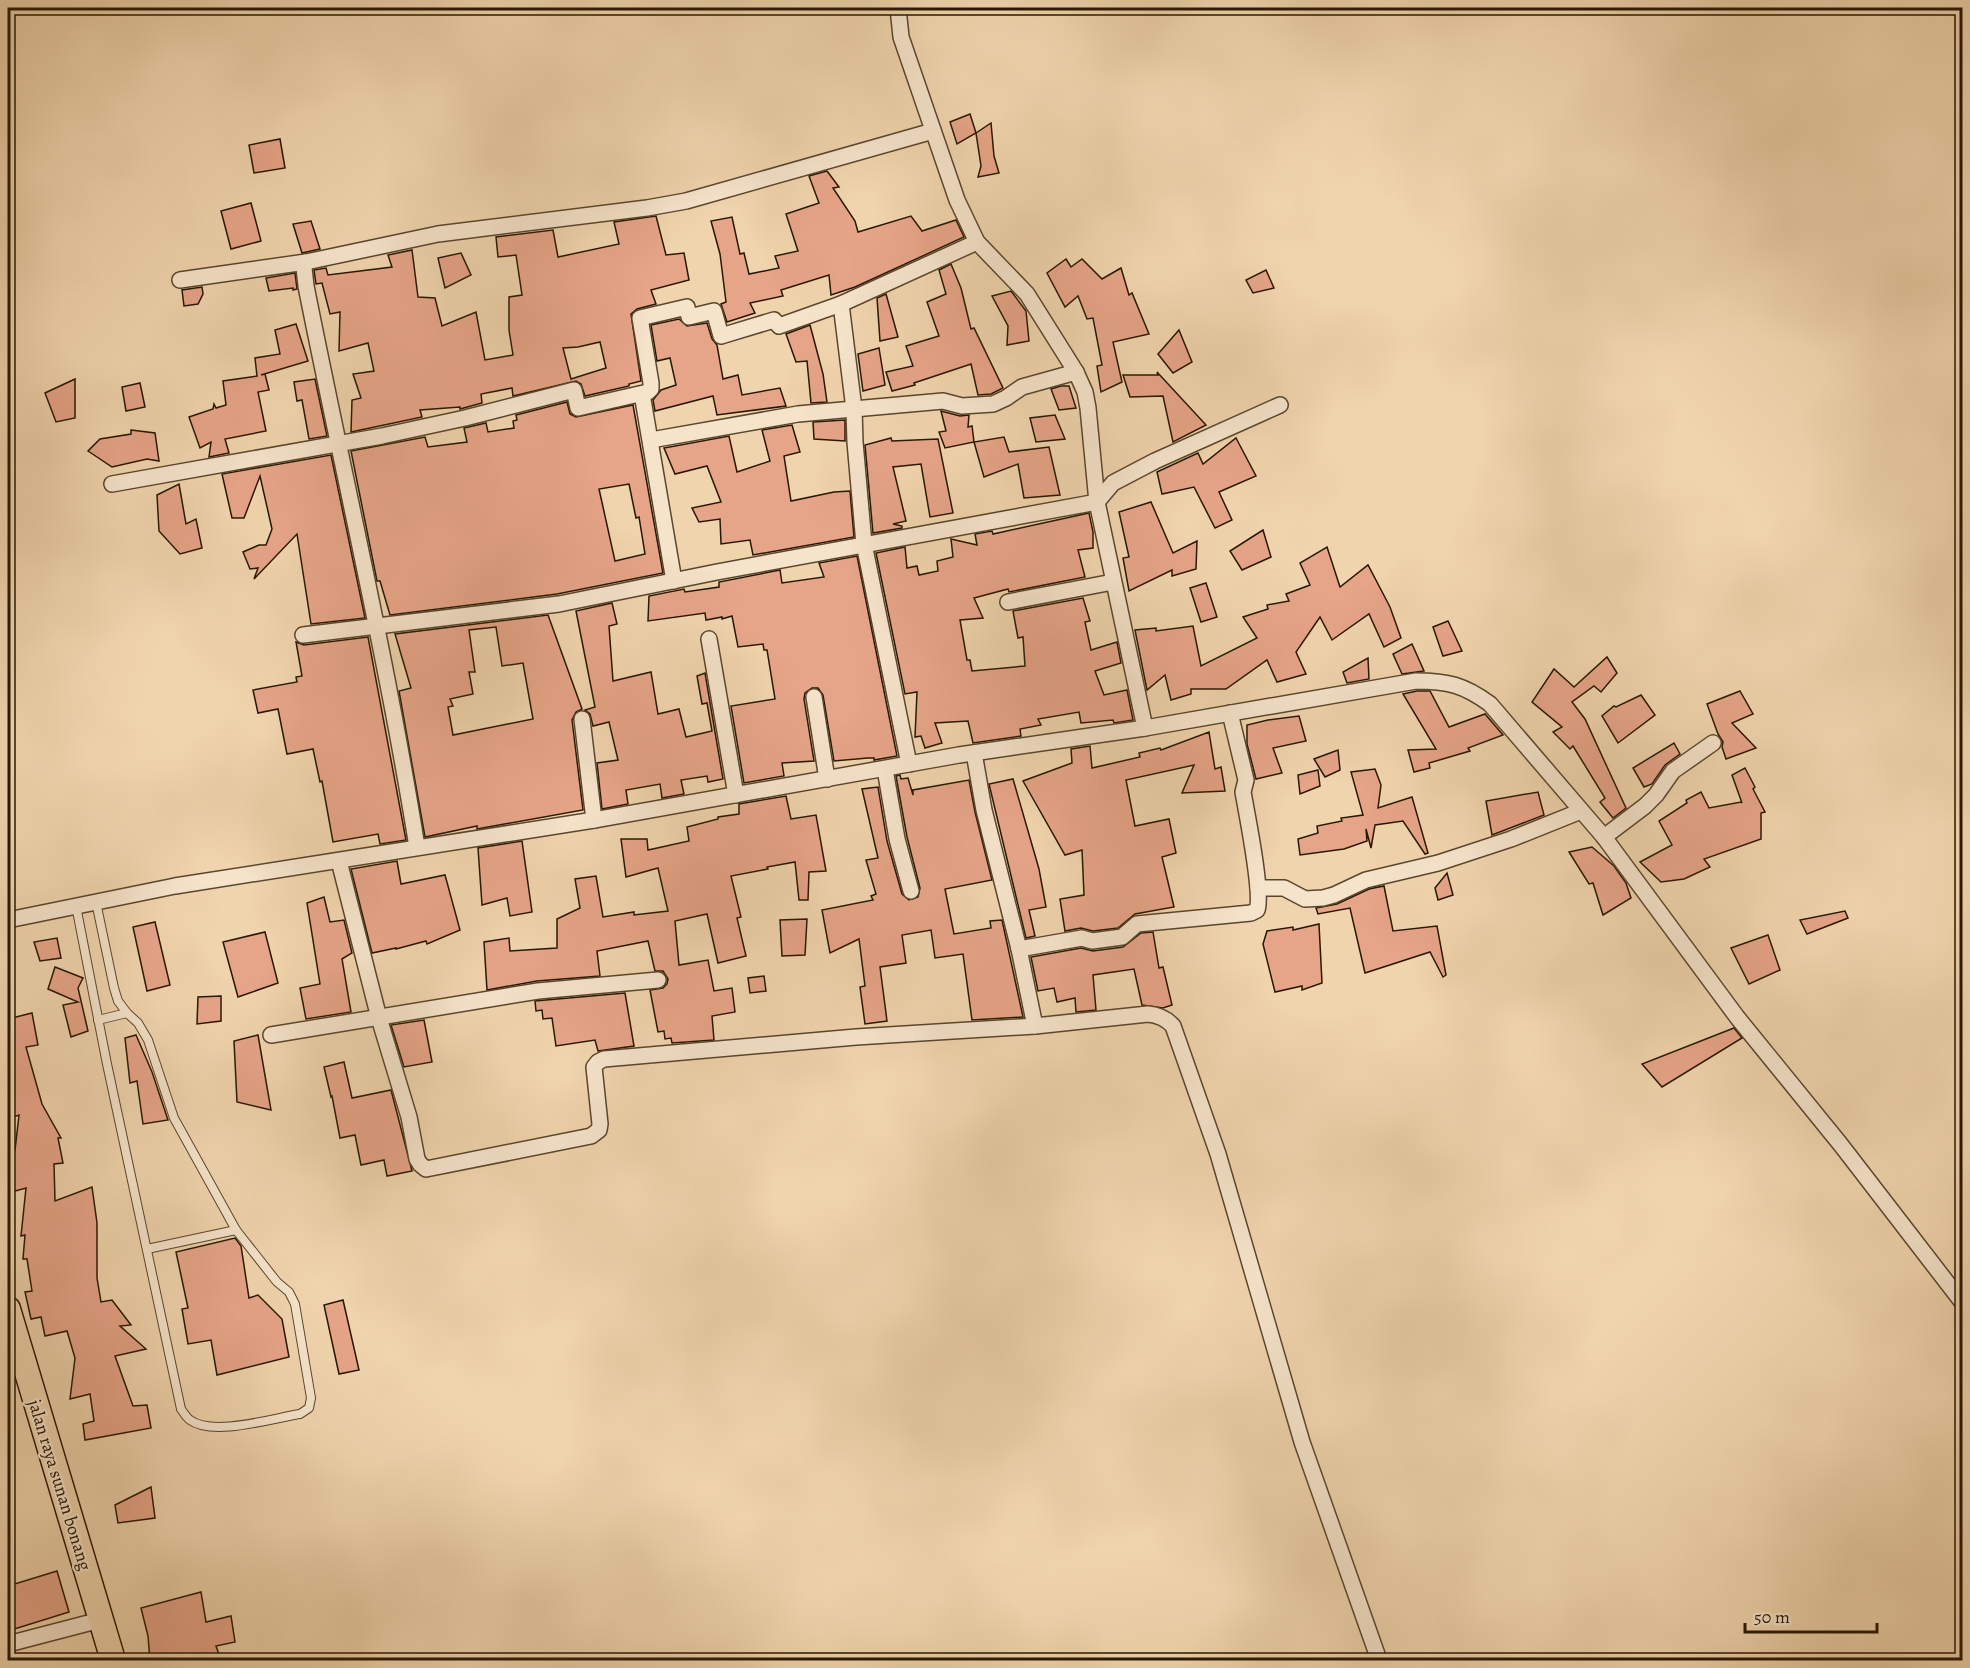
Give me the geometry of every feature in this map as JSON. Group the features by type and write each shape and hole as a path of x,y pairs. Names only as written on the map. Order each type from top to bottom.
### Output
{"main road":[{"name":"jalan raya sunan bonang","path":"8,1309 113,1660"}],"street":[{"path":"898,8 901,37 957,200 977,242 1027,294 1076,372 1084,392 1088,408 1097,502 1145,728"},
{"path":"180,280 306,262 438,234 686,201 933,131"},
{"path":"112,484 337,444 465,418 574,390 578,408 642,394 651,389 651,382 640,318 687,308 689,317 714,311 721,336 774,320 779,326 841,304 977,242"},
{"path":"306,262 304,268 306,286 337,444 377,627 417,847"},
{"path":"841,304 854,409 864,544 909,764"},
{"path":"651,440 798,414 943,401 962,406 977,406 999,401 1022,387 1076,372"},
{"path":"642,394 674,581"},
{"path":"303,634 559,604 864,544 1097,502 1113,483 1155,461 1280,405"},
{"path":"1008,602 1113,582"},
{"path":"709,639 736,795"},
{"path":"8,920 175,886 594,820 974,753 1145,728 1416,681 1455,684 1473,692 1490,704 1604,837 1737,1017 1841,1145 1962,1302"},
{"path":"814,698 827,779"},
{"path":"1019,950 1082,938 1092,941 1122,937 1137,924 1251,913 1257,910 1258,888 1243,792 1246,780 1230,713"},
{"path":"582,719 594,820"},
{"path":"1604,837 1645,806 1673,771 1713,743"},
{"path":"974,753 984,810 1019,950 1035,1026"},
{"path":"885,769 897,838 911,891"},
{"path":"1258,888 1284,888 1305,899 1323,898 1366,880 1438,863 1581,811"},
{"path":"339,861 379,1018 409,1118 417,1160 426,1168 591,1136 596,1133 600,1124 594,1067 604,1059 856,1036 1035,1026 1148,1014 1163,1018 1173,1026 1218,1154 1302,1442 1379,1660"},
{"path":"271,1035 538,992 657,980"},
{"path":"8,1644 100,1620"}],"lane":[{"path":"76,906 181,1409 188,1419 196,1424 224,1427 300,1414 309,1408 311,1398 295,1304 289,1292 266,1269 236,1230 174,1118 148,1040 138,1023 118,1001 96,902"},
{"path":"98,1020 127,1013"},
{"path":"147,1249 236,1230"}],"building":[{"path":"970,114 976,133 957,144 950,122"},
{"path":"991,123 994,156 999,173 978,177 981,166 976,133"},
{"path":"280,139 285,168 254,173 249,145"},
{"path":"827,171 839,187 833,188 855,221 858,232 911,216 922,231 956,220 964,237 855,287 831,295 829,275 781,290 783,296 750,303 755,313 727,322 721,304 726,302 720,254 711,221 732,217 740,254 744,253 749,274 779,268 775,256 798,251 786,214 819,203 809,176"},
{"path":"251,203 261,241 231,249 221,211"},
{"path":"656,216 666,255 684,253 689,280 651,290 656,304 637,309 631,314 641,381 585,396 581,384 576,381 513,396 512,388 481,394 482,403 460,409 460,407 420,410 422,417 351,432 352,400 361,398 353,374 374,371 368,343 339,351 340,312 330,314 322,283 316,284 314,270 326,268 328,275 392,267 388,255 412,250 418,297 435,298 442,326 476,312 485,360 513,355 509,330 509,297 522,295 516,255 498,257 496,237 553,230 558,257 619,244 614,222","holes":["600,342 606,368 571,379 563,348"]},
{"path":"311,221 320,249 302,253 293,224"},
{"path":"461,253 471,275 445,288 438,258"},
{"path":"1066,259 1071,267 1082,259 1102,279 1121,268 1129,295 1132,293 1149,334 1113,342 1122,382 1101,392 1097,366 1102,365 1093,318 1087,319 1078,296 1065,307 1047,273"},
{"path":"951,264 961,288 971,329 974,328 1003,388 991,394 978,395 971,364 892,391 886,372 913,366 906,346 939,336 927,302 946,294 939,270"},
{"path":"1266,270 1274,288 1253,293 1246,280"},
{"path":"295,273 297,289 269,291 266,278"},
{"path":"202,287 203,294 198,304 184,306 182,290"},
{"path":"1011,291 1026,311 1029,341 1007,345 1008,326 992,296"},
{"path":"886,294 898,337 880,341 877,298"},
{"path":"679,319 687,326 707,323 712,339 717,345 723,379 738,375 742,395 780,388 786,406 717,415 713,396 655,411 653,400 661,390 676,385 670,358 657,361 651,325"},
{"path":"296,324 308,361 261,375 265,374 269,390 258,392 266,431 225,439 229,453 209,457 211,442 200,448 189,417 213,409 214,404 216,408 226,405 223,381 257,376 255,358 280,354 275,330"},
{"path":"810,325 823,374 827,402 811,403 807,361 796,362 786,334"},
{"path":"1179,330 1192,362 1173,373 1158,354"},
{"path":"879,348 885,385 863,391 858,354"},
{"path":"1157,372 1206,425 1173,442 1163,396 1130,397 1123,375 1158,375"},
{"path":"75,379 75,418 56,422 45,393"},
{"path":"315,379 327,436 309,439 302,400 297,401 294,382"},
{"path":"140,383 145,407 126,411 122,387"},
{"path":"1069,386 1076,408 1059,410 1051,389"},
{"path":"567,402 570,414 576,417 633,405 663,573 557,594 390,615 380,581 377,581 351,451 425,437 428,447 467,442 464,428 486,423 488,432 514,428 513,421 517,420 516,415","holes":["629,484 636,518 639,517 645,554 615,561 599,489"]},
{"path":"941,411 960,416 969,415 968,427 972,426 974,442 945,448 939,432 946,431"},
{"path":"1055,415 1065,439 1036,442 1030,418"},
{"path":"845,420 845,441 814,439 813,422"},
{"path":"792,425 800,452 784,456 791,501 850,491 854,537 753,555 750,540 721,544 720,519 699,522 692,508 721,502 707,466 675,474 664,448 729,436 737,472 770,461 762,430"},
{"path":"131,430 155,433 159,461 147,459 112,467 88,451 100,439 131,434"},
{"path":"1004,437 1009,452 1049,447 1060,495 1024,498 1018,464 984,477 974,442"},
{"path":"891,438 892,441 938,439 953,513 930,517 921,464 893,467 906,521 893,524 902,526 902,528 873,533 865,445"},
{"path":"1236,438 1256,476 1219,492 1232,520 1215,528 1194,487 1162,494 1157,472 1198,453 1203,464"},
{"path":"331,455 365,618 311,624 297,534 254,579 258,568 250,569 243,552 259,545 266,545 272,529 260,476 244,518 232,518 222,474"},
{"path":"179,484 186,524 196,519 202,548 180,554 159,531 157,495"},
{"path":"1151,502 1173,553 1197,541 1196,569 1172,576 1172,570 1129,591 1123,558 1129,557 1119,512"},
{"path":"1089,513 1093,532 1093,548 1078,550 1085,577 1009,592 1008,589 974,598 983,618 960,620 967,660 970,660 972,671 1025,666 1023,637 1018,638 1013,611 1083,598 1090,621 1085,622 1091,650 1117,642 1121,663 1095,671 1104,695 1127,690 1133,720 1114,723 1113,720 1081,723 1079,712 1038,719 1041,725 1020,729 1021,736 973,743 968,721 935,723 942,743 925,748 921,736 915,737 917,692 905,694 876,553 905,547 907,568 917,566 919,575 938,571 937,561 953,557 951,539 977,545 975,534 992,531 993,534"},
{"path":"1263,530 1271,557 1242,570 1230,551"},
{"path":"1327,547 1340,587 1368,565 1390,607 1401,638 1384,647 1369,614 1332,640 1320,617 1296,652 1306,674 1277,682 1267,660 1226,689 1191,689 1191,694 1171,700 1165,675 1147,690 1135,630 1156,628 1156,631 1193,626 1201,666 1257,638 1243,617 1268,609 1267,605 1289,601 1286,594 1310,585 1300,563"},
{"path":"857,556 897,756 874,760 874,758 868,758 834,761 823,695 818,688 812,688 805,693 804,699 814,761 782,763 784,776 744,783 731,706 775,699 767,650 764,650 763,644 738,647 732,616 706,620 705,613 648,621 649,596 684,589 685,592 719,587 719,582 780,570 782,583 824,577 819,563"},
{"path":"1206,583 1217,617 1201,622 1190,588"},
{"path":"612,603 617,624 609,626 613,681 651,672 658,714 679,709 686,737 712,731 707,703 702,704 697,676 705,673 723,779 708,782 707,776 681,780 684,794 662,798 660,784 626,790 628,804 602,809 597,763 618,760 609,722 593,726 590,714 585,710 595,707 576,611"},
{"path":"548,615 582,709 576,712 572,720 583,810 477,829 477,826 425,837 399,691 411,688 395,634","holes":["496,627 502,666 523,663 533,719 453,735 448,707 453,706 450,699 473,694 469,672 475,672 469,630"]},
{"path":"1448,621 1462,651 1443,656 1433,627"},
{"path":"368,637 406,840 380,844 378,834 333,842 322,781 320,782 313,749 287,754 278,709 258,713 253,690 297,682 296,677 302,676 296,642 304,645"},
{"path":"1412,644 1424,671 1402,674 1393,654"},
{"path":"1607,657 1617,673 1601,692 1594,686 1572,702 1585,719 1626,808 1613,818 1600,802 1605,798 1573,746 1570,749 1553,732 1562,727 1532,702 1554,669 1574,687"},
{"path":"1368,658 1369,679 1347,683 1343,672"},
{"path":"1430,691 1449,727 1485,714 1503,735 1468,748 1470,751 1429,763 1430,768 1414,772 1408,750 1436,749 1403,694"},
{"path":"1740,691 1753,714 1732,723 1756,748 1726,759 1722,747 1723,742 1707,704"},
{"path":"1641,695 1655,715 1618,743 1602,716 1614,706"},
{"path":"1299,716 1306,741 1273,748 1282,773 1256,779 1247,744 1247,725"},
{"path":"1209,732 1215,769 1221,767 1225,791 1182,793 1194,765 1126,780 1135,826 1169,819 1176,853 1162,857 1174,907 1135,914 1118,928 1093,931 1081,928 1065,931 1060,899 1084,895 1082,850 1065,855 1023,781 1072,763 1071,749 1090,746 1092,768 1140,757 1139,753 1160,748 1161,750"},
{"path":"1674,743 1680,754 1665,765 1652,784 1644,787 1633,768"},
{"path":"1338,750 1340,770 1325,777 1314,759"},
{"path":"1745,768 1765,812 1761,813 1761,839 1704,859 1710,867 1684,879 1661,882 1640,862 1672,845 1659,821 1687,803 1686,800 1701,792 1709,808 1742,803 1732,775"},
{"path":"1375,769 1381,785 1378,808 1412,797 1428,853 1425,854 1403,821 1375,825 1371,848 1366,829 1367,841 1344,849 1300,855 1298,839 1318,833 1317,826 1342,821 1341,818 1363,815 1351,772"},
{"path":"1318,770 1320,786 1300,794 1298,775"},
{"path":"900,775 901,779 908,778 913,795 913,790 969,780 992,880 945,889 954,934 991,928 990,921 1002,920 1023,1017 972,1020 963,954 935,958 931,930 902,935 906,963 880,967 887,1021 865,1024 860,987 865,986 859,939 830,953 822,910 873,900 871,896 876,894 866,860 878,858 862,789 878,787 887,841 902,894 909,900 918,897 920,888 907,837 896,776"},
{"path":"1013,779 1039,869 1046,907 1029,910 1035,936 1026,938 989,784"},
{"path":"1538,792 1544,815 1492,835 1486,801"},
{"path":"786,796 791,819 816,815 826,871 809,872 808,900 799,900 795,862 731,876 741,917 737,918 746,956 718,963 707,914 675,921 679,965 708,960 714,991 732,988 735,1012 712,1016 714,1040 672,1043 671,1038 665,1039 664,1031 658,1032 650,990 663,988 668,979 663,971 655,971 648,941 597,951 600,976 537,981 487,990 484,942 509,938 510,951 557,948 557,919 580,908 575,879 596,876 603,917 634,912 634,915 668,911 658,868 626,877 621,839 647,839 648,850 689,841 687,827 718,819 718,817 739,814 739,804"},
{"path":"522,841 532,912 510,916 507,898 482,905 478,848"},
{"path":"1592,847 1614,866 1626,883 1631,898 1603,915 1593,883 1589,884 1569,852"},
{"path":"397,861 401,884 445,875 460,930 427,944 426,941 372,953 351,869"},
{"path":"1447,873 1453,895 1438,900 1435,888"},
{"path":"1384,886 1393,931 1437,926 1446,975 1443,977 1430,952 1365,973 1350,908 1318,914 1316,908 1337,904 1369,889"},
{"path":"324,897 330,922 344,920 352,953 342,959 351,1012 306,1019 300,988 320,984 307,903"},
{"path":"1845,911 1848,918 1807,934 1800,920"},
{"path":"807,919 805,955 782,956 780,920"},
{"path":"155,922 170,985 147,991 133,927"},
{"path":"1319,924 1322,983 1302,990 1302,986 1275,992 1263,944 1267,931 1293,927 1293,930"},
{"path":"265,932 278,983 238,997 223,942"},
{"path":"1153,932 1159,968 1163,967 1172,1005 1163,1008 1142,1005 1134,969 1093,975 1096,1010 1076,1012 1075,998 1057,1002 1054,988 1038,991 1031,957 1081,948 1093,951 1123,947 1141,933"},
{"path":"1768,935 1780,970 1749,984 1731,948"},
{"path":"57,938 61,958 40,961 34,942"},
{"path":"55,967 83,978 78,988 88,1031 71,1037 63,1005 78,1002 48,989"},
{"path":"764,976 766,991 750,993 748,978"},
{"path":"625,993 634,1046 598,1051 595,1040 556,1046 552,1018 543,1019 542,1010 536,1011 535,1001"},
{"path":"221,996 221,1021 197,1024 198,997"},
{"path":"32,1013 38,1045 26,1047 42,1104 61,1138 58,1138 63,1163 54,1164 55,1201 92,1187 97,1223 97,1278 101,1302 112,1300 131,1325 120,1326 146,1349 115,1356 133,1406 147,1405 151,1428 85,1440 83,1424 94,1421 90,1394 70,1399 75,1358 67,1331 45,1336 41,1317 31,1319 25,1292 32,1291 27,1259 23,1259 25,1235 21,1236 26,1188 8,1193 8,1151 15,1150 19,1115 8,1119 8,1019"},
{"path":"424,1020 432,1062 404,1067 391,1025"},
{"path":"1734,1028 1742,1038 1662,1087 1642,1064"},
{"path":"136,1035 152,1072 168,1120 143,1124 137,1081 130,1083 125,1038"},
{"path":"258,1035 271,1110 237,1102 234,1041"},
{"path":"344,1062 352,1098 391,1090 412,1171 387,1176 384,1160 361,1165 355,1135 340,1138 324,1067"},
{"path":"235,1238 241,1246 249,1298 258,1295 282,1319 289,1357 217,1375 211,1340 188,1344 182,1309 188,1308 176,1252"},
{"path":"343,1300 359,1370 339,1374 324,1305"},
{"path":"151,1487 155,1518 118,1523 115,1505"},
{"path":"57,1571 69,1612 8,1631 8,1586"},
{"path":"201,1592 206,1622 231,1616 235,1642 216,1646 221,1660 186,1660 184,1654 150,1660 148,1636 141,1608"}]}
